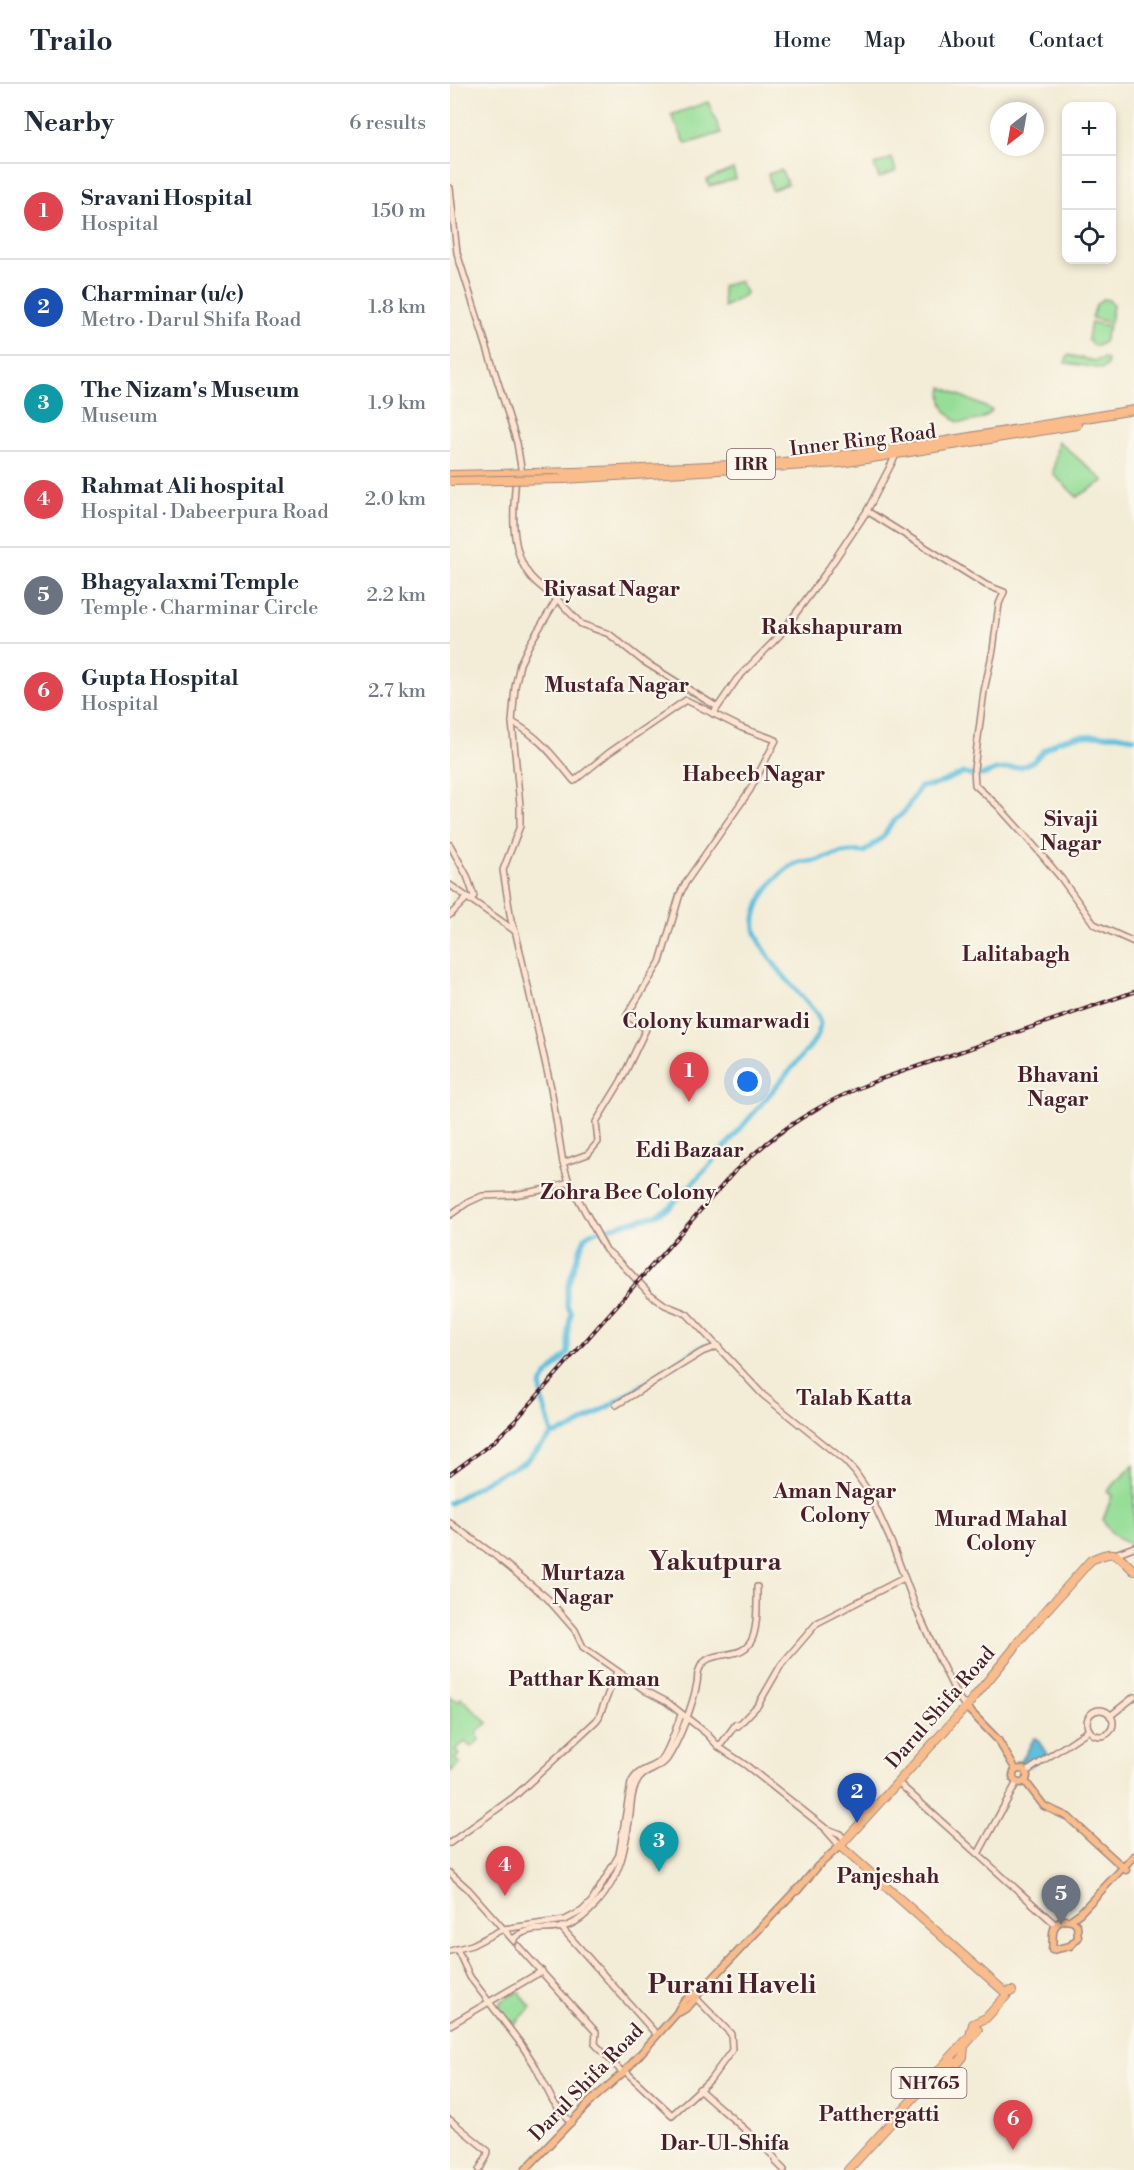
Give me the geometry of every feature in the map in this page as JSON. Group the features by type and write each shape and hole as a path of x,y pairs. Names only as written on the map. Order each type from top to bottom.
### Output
{"highway":[{"name":"Inner Ring Road","path":"450,476 519,478 774,463 897,449 1134,412"},
{"name":"Inner Ring Road","path":"622,476 800,467 896,455 1051,430 1134,412"},
{"path":"450,483 622,476"},
{"name":"Darul Shifa Road","path":"842,1846 897,1787 920,1757 1095,1558 1101,1554 1115,1554"},
{"path":"1115,1554 1134,1570"},
{"path":"842,1846 1007,1995"},
{"name":"NH765","path":"855,2170 1007,1995"},
{"name":"NH765","path":"971,2036 973,2024 986,2018 1007,1995"},
{"name":"NH765","path":"848,2170 950,2061"}],"main road":[{"name":"Inner Ring Road","path":"450,483 519,478 579,482 622,476"},
{"path":"966,1707 998,1740 1016,1770"},
{"path":"1016,1770 1026,1772 1025,1781"},
{"path":"1016,1770 1013,1775 1017,1782 1025,1781"},
{"path":"1025,1781 1044,1806 1068,1817 1125,1869"},
{"path":"697,1996 745,1948 796,1889 842,1846"},
{"path":"1134,1856 1125,1869 1089,1909 1077,1926 1078,1938 1070,1946 1052,1950 1052,1932 1055,1924 1080,1914 1125,1869 1134,1862"},
{"path":"1069,1920 1077,1926"},
{"name":"Darul Shifa Road","path":"525,2170 625,2071 688,1998 694,1993 697,1996"}],"street":[{"path":"450,188 457,253 517,443 519,478 513,521 519,553 530,576 581,624 609,634 643,661 717,707"},
{"path":"450,213 454,227"},
{"path":"713,714 737,679 796,615 867,511 896,455"},
{"path":"867,511 986,585 1004,592 999,604 993,650 984,691 974,769 976,788 998,806 1061,878 1094,924 1134,942"},
{"path":"556,599 529,645 520,664 514,687 512,722 520,826 502,870 551,1088 563,1163 569,1182 606,1250 650,1294 665,1305 687,1314 763,1395 845,1461 855,1472 874,1503 939,1659 958,1697 966,1707"},
{"path":"512,722 536,737 551,751 574,781 610,752 687,700 759,736 776,740 750,790 686,882 660,962 627,1015 646,1029 624,1076 596,1122 598,1142 588,1154 563,1163"},
{"path":"450,845 468,879 474,896 450,915"},
{"path":"450,887 515,931"},
{"path":"450,1215 466,1203 482,1196 514,1195 569,1182"},
{"path":"616,1405 702,1352 718,1346"},
{"path":"450,1523 494,1554 547,1598 575,1630 583,1647 667,1702 706,1733 719,1747 747,1766 825,1828 840,1834 842,1846"},
{"path":"1115,1554 1134,1547"},
{"path":"719,1747 736,1724 738,1726 758,1705 781,1665 817,1623 904,1578"},
{"path":"679,1726 686,1719 702,1663 710,1658 734,1654 747,1648 753,1639 757,1616 757,1587"},
{"path":"450,1843 514,1797 599,1717 617,1671"},
{"path":"1110,1716 1134,1697"},
{"path":"1102,1710 1110,1716 1112,1727 1108,1733 1098,1736 1089,1730 1088,1719 1093,1712 1102,1710"},
{"path":"516,1943 522,1931 568,1926 584,1916 596,1904 625,1849 634,1789 640,1777 649,1769 660,1767 667,1756 681,1715"},
{"path":"1026,1772 1089,1730"},
{"path":"978,1854 1017,1782"},
{"path":"897,1787 978,1854 1055,1924"},
{"path":"571,2123 553,2101 521,2044 488,2004 453,1950 472,1945 503,1929 566,1920 582,1911 592,1901 618,1864"},
{"path":"450,1873 468,1889 596,2032 595,2044 623,2073 625,2071 672,2115 719,2068 733,2046 731,2034 697,1996"},
{"path":"561,1927 657,2035"},
{"path":"450,2025 542,1971"},
{"path":"699,2089 775,2157 784,2170"},
{"path":"450,2120 488,2151 479,2170"}],"green space":[{"path":"708,102 721,133 686,144 671,115"},
{"path":"892,158 896,171 879,178 874,165"},
{"path":"733,169 736,179 709,186 707,180"},
{"path":"781,170 788,184 772,190 768,174"},
{"path":"739,281 746,292 745,295 724,307 722,286"},
{"path":"1103,299 1109,300 1113,306 1110,323 1092,318 1096,305"},
{"path":"1091,322 1109,326 1104,342 1097,346 1093,346 1088,339"},
{"path":"1068,355 1094,361 1104,358 1107,360 1107,365 1103,369 1065,363"},
{"path":"942,387 992,410 977,420 958,422 944,408 941,398"},
{"path":"1058,441 1104,481 1077,497 1053,474"},
{"path":"1134,1465 1134,1544 1125,1542 1116,1536 1103,1520 1112,1496 1107,1491"},
{"path":"450,1697 459,1701 461,1698 488,1723 476,1733 480,1739 471,1747 465,1742 455,1750 459,1755 455,1759 460,1764 450,1772"},
{"path":"519,1991 531,2008 514,2024 509,2023 498,2010 500,2002"}],"water":[{"path":"1034,1738 1047,1754 1029,1767 1017,1763 1024,1757"}],"waterway":[{"path":"552,1435 542,1399 541,1386 548,1374 568,1353 571,1313 567,1305 567,1289 586,1236 656,1215 670,1207 706,1169 818,1035 820,1023 817,1015 778,969 758,938 755,917 764,894 771,884 779,875 799,862 815,861 844,853 864,852 883,837 891,824 905,811 920,787 935,785 963,773 983,775 996,770 1021,767 1034,761 1043,751 1058,741 1076,736 1116,735 1134,738"},
{"path":"450,1503 493,1477 525,1462 552,1435 571,1429 707,1345"}],"railway":[{"path":"450,1474 492,1443 516,1420 735,1171 785,1129 819,1108 878,1080 1134,992"}],"place":[{"name":"Sravani Hospital","path":"689,1102"},
{"name":"Charminar (u/c)","path":"857,1823"},
{"name":"The Nizam's Museum","path":"659,1872"},
{"name":"Rahmat Ali hospital","path":"505,1896"},
{"name":"Bhagyalaxmi Temple","path":"1061,1925"},
{"name":"Gupta Hospital","path":"1013,2150"}],"district":[{"name":"Riyasat Nagar","path":"612,590"},
{"name":"Rakshapuram","path":"832,628"},
{"name":"Mustafa Nagar","path":"617,686"},
{"name":"Habeeb Nagar","path":"754,775"},
{"name":"Sivaji Nagar","path":"1071,832"},
{"name":"Lalitabagh","path":"1016,955"},
{"name":"Colony kumarwadi","path":"716,1022"},
{"name":"Bhavani Nagar","path":"1058,1088"},
{"name":"Edi Bazaar","path":"690,1151"},
{"name":"Zohra Bee Colony","path":"628,1193"},
{"name":"Talab Katta","path":"854,1399"},
{"name":"Aman Nagar Colony","path":"835,1504"},
{"name":"Murad Mahal Colony","path":"1001,1532"},
{"name":"Yakutpura","path":"715,1562"},
{"name":"Murtaza Nagar","path":"583,1586"},
{"name":"Patthar Kaman","path":"584,1680"},
{"name":"Panjeshah","path":"888,1877"},
{"name":"Purani Haveli","path":"732,1985"},
{"name":"Patthergatti","path":"879,2115"},
{"name":"Dar-Ul-Shifa","path":"725,2144"}]}
